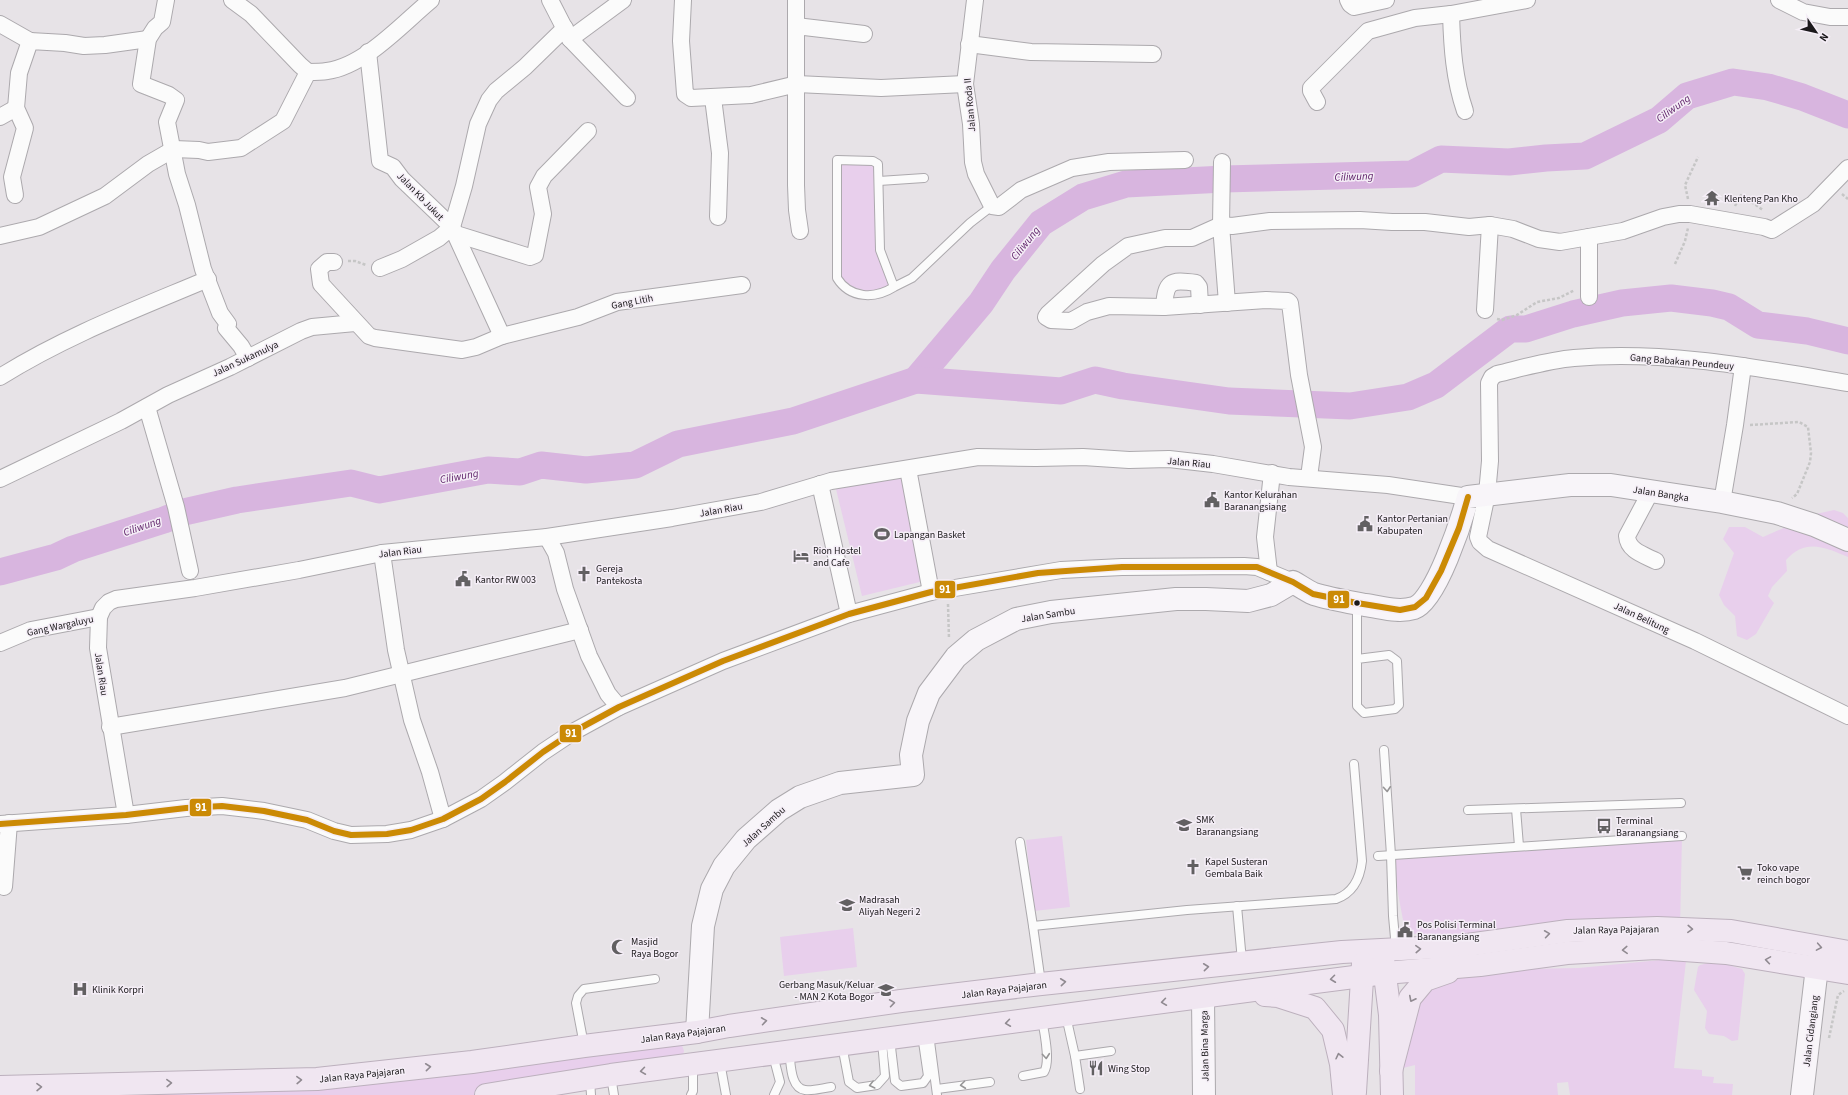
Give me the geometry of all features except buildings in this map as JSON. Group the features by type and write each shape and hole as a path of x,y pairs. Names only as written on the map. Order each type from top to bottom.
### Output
{"highway":[{"name":"Jalan Raya Pajajaran","path":"0,1087 317,1079 472,1062 584,1046 670,1036 901,1001 1041,984 1242,964 1342,952 1460,946 1568,931 1657,938 1726,953 1848,973"},
{"name":"Jalan Raya Pajajaran","path":"486,1095 613,1085 670,1067 1385,973 1480,964 1657,938 1731,931 1848,952"},
{"path":"1381,951 1390,1015 1392,1095"},
{"path":"1355,1095 1362,976 1381,951"},
{"path":"1391,1070 1410,998 1425,980 1443,973 1480,964"},
{"path":"1231,993 1278,996 1314,1008 1333,1030 1341,1064 1344,1095"},
{"path":"729,1026 720,1036 722,1045 730,1059"},
{"path":"670,1036 680,1040 684,1051 681,1061 670,1067"}],"street":[{"path":"166,0 162,22 155,28 148,39 141,84 155,91 169,95 176,100 167,122 174,150 177,174 187,205 203,269 220,313 228,324 226,328 241,346 248,358"},
{"path":"232,0 251,14 267,32 308,72 328,71 348,65 368,52 431,0"},
{"path":"550,0 568,34 627,98"},
{"path":"454,230 478,124 489,100 496,91 568,34 622,0"},
{"path":"683,0 681,40 685,94 691,98 752,95 797,84 881,88 965,84"},
{"path":"796,0 796,185 800,231"},
{"name":"Jalan Roda II","path":"975,0 965,84 971,124 975,168 992,206"},
{"path":"1348,0 1354,7 1386,0"},
{"path":"1317,102 1311,88 1354,46 1365,32 1452,8 1527,0"},
{"path":"1779,0 1809,14 1830,17 1848,17"},
{"path":"1452,8 1452,54 1457,89 1464,111"},
{"path":"0,24 30,41 65,43 84,46 105,45 148,39"},
{"path":"796,26 864,34"},
{"path":"15,195 12,177 25,128 16,108 18,73 30,41"},
{"path":"969,44 1031,52 1153,54"},
{"name":"Jalan Kb Jukut","path":"368,52 380,161 393,167 402,179 454,230 502,336"},
{"path":"0,236 40,226 105,196 148,164 174,150 199,150 208,152 241,148 283,121 308,72"},
{"path":"713,98 720,153 718,217"},
{"path":"0,117 16,108"},
{"path":"380,268 402,259 454,230 530,257 535,255 543,214 538,187 544,176 588,131"},
{"path":"992,206 999,207 1021,190 1072,168 1109,162 1185,160"},
{"path":"1222,162 1221,226 1227,303"},
{"path":"1309,477 1313,448 1299,375 1290,303 1287,301 1276,300 1164,307 1109,306 1087,312 1071,320 1051,320 1046,317 1120,250 1135,244 1165,238 1192,238 1221,226 1270,222 1360,220 1425,222 1469,227 1490,226 1514,229 1539,239 1560,242 1623,230 1663,217 1679,214 1690,214 1764,227 1772,230 1778,228 1796,213 1810,206 1848,168"},
{"path":"1485,310 1490,226"},
{"path":"1589,237 1589,298"},
{"path":"334,262 327,262 319,269 321,284 355,323 369,336 453,350 476,346 502,336"},
{"path":"0,377 33,356 71,338 208,279"},
{"path":"1164,307 1165,291 1167,286 1172,282 1196,283 1198,287 1200,305"},
{"name":"Gang Litih","path":"502,336 578,317 617,302 742,285"},
{"name":"Jalan Sukamulya","path":"0,479 147,407 168,395 312,327 355,323"},
{"name":"Gang Babakan Peundeuy","path":"1478,495 1490,461 1489,383 1492,377 1497,374 1573,358 1628,356 1743,366 1848,383"},
{"path":"1722,502 1743,366"},
{"path":"147,407 176,512 190,571"},
{"name":"Jalan Riau","path":"126,815 110,727 98,648 99,617 103,608 116,598 195,588 292,572 382,553 546,537 761,502 820,484 978,457 1083,457 1129,460 1169,459 1272,473 1289,477 1309,477 1478,495"},
{"path":"908,469 938,590"},
{"path":"1269,572 1265,537 1272,473"},
{"path":"820,484 849,614"},
{"name":"Jalan Bangka","path":"1478,495 1570,485 1611,485 1722,502 1777,513 1814,525 1848,540"},
{"path":"1651,492 1627,536 1628,543 1632,549 1656,561"},
{"path":"4,887 4,824 222,806 264,811 307,820 334,831 351,835 387,834 411,830 444,819 481,799 543,752 573,732 619,707 723,661 849,614 938,590 1038,573 1086,568 1244,566 1257,567 1293,582 1313,594 1400,610 1415,607 1426,598 1441,571 1456,535 1478,495"},
{"name":"Jalan Belitung","path":"1478,495 1478,537 1480,542 1488,549 1695,641 1848,716"},
{"path":"546,537 556,553 565,589 589,656 608,694 619,707"},
{"path":"382,553 396,650 412,720 444,819"},
{"name":"Jalan Sambu","path":"698,1032 703,926 712,889 724,866 746,839 779,810 800,797 840,783 913,775 911,755 921,714 929,693 956,657 976,640 1016,619 1051,612 1176,600 1206,599 1248,602 1271,595 1293,582"},
{"name":"Gang Wargaluyu","path":"0,643 31,630 99,617"},
{"path":"110,727 345,688 580,630"},
{"name":"Jalan Cidangiang","path":"1802,1095 1818,968"},
{"name":"Jalan Bina Marga","path":"1203,997 1204,1095"}],"lane":[{"path":"894,287 880,250 878,164 876,162 837,160 836,272 837,278 843,287 852,293 866,295 888,292 894,287 912,278 970,223 992,206"},
{"path":"879,181 924,178"},
{"path":"1357,603 1357,659 1357,706 1364,714 1396,709 1399,705 1397,661 1389,655 1357,659"},
{"path":"1381,951 1393,916 1391,855 1384,750"},
{"path":"1033,926 1098,918 1336,899 1342,897 1353,887 1361,872 1362,861 1354,764"},
{"path":"1468,810 1681,803"},
{"path":"1516,809 1518,846"},
{"path":"1378,856 1682,836"},
{"path":"1020,842 1041,984"},
{"path":"1237,906 1242,964"},
{"path":"584,1046 576,1003 578,996 584,989 654,979"},
{"path":"1066,1015 1075,1056 1080,1089"},
{"path":"1023,1076 1044,1072 1047,1068 1042,1018"},
{"path":"886,1039 895,1082 901,1086 923,1083 928,1076 925,1034"},
{"path":"925,1034 937,1092 990,1082"},
{"path":"842,1045 848,1082 858,1088 877,1085 884,1076 886,1039"},
{"path":"1075,1056 1111,1051"},
{"path":"781,1053 798,1087 806,1090 831,1087"},
{"path":"774,1095 780,1082 781,1053"},
{"path":"726,1095 730,1059"},
{"path":"691,1095 693,1086 693,1064"}],"path":[{"path":"1675,264 1685,241 1690,214 1685,185 1698,157"},
{"path":"334,262 355,261 370,267 380,268"},
{"path":"1485,310 1487,316 1502,320 1517,314 1537,302 1559,298 1574,290 1578,289 1589,298"},
{"path":"1735,425 1799,422 1808,427 1811,453 1810,462 1797,494 1782,512 1777,513"},
{"path":"938,590 948,608 950,651 956,657"}],"shaded area":[{"path":"837,160 876,162 880,250 894,287 888,292 852,293 837,278"},
{"name":"Lapangan Basket","path":"902,473 928,580 862,596 836,489"},
{"path":"1834,510 1843,513 1848,518 1848,557 1816,546 1800,549 1793,553 1786,560 1787,571 1772,587 1768,596 1774,603 1756,634 1747,640 1737,636 1735,616 1724,605 1719,595 1734,553 1723,539 1729,527 1745,527 1763,537 1816,514"},
{"path":"1062,836 1070,907 1034,911 1026,840"},
{"path":"1682,836 1680,929 1460,946 1405,931 1391,855"},
{"path":"853,928 857,967 784,976 780,937"},
{"path":"1660,960 1686,961 1674,1068 1702,1070 1702,1076 1714,1077 1713,1083 1733,1084 1732,1095 1570,1095 1568,1082 1557,1083 1558,1095 1415,1095 1415,1065 1391,1071 1425,980 1524,969 1579,968"},
{"path":"1708,963 1722,963 1742,969 1745,974 1738,1040 1732,1041 1724,1036 1709,1034 1705,1028 1707,1011 1694,990 1698,967"},
{"path":"680,1040 684,1051 681,1061 486,1095 0,1095"}],"waterway":[{"name":"Ciliwung","path":"916,380 981,303 1003,270 1041,223 1083,197 1126,184 1224,179 1412,174 1441,159 1509,162 1585,156 1659,120 1687,96 1733,82 1768,87 1802,97 1848,115"},
{"name":"Ciliwung","path":"0,572 56,557 73,549 164,520 184,512 237,500 351,483 379,490 488,470 520,472 541,465 586,470 635,465 678,444 793,421 916,380 1061,391 1095,380 1123,386 1229,401 1350,406 1408,397 1436,385 1510,329 1526,329 1573,314 1622,303 1671,298 1712,303 1729,307 1758,325 1807,331 1848,341"}],"transit line":[{"name":"91","path":"0,824 126,815 186,808 222,806 264,811 307,820 334,831 351,835 387,834 411,830 443,819 481,799 543,752 573,732 619,707 723,661 849,614 931,592 1038,573 1122,567 1257,567 1293,582 1313,594 1400,610 1415,607 1426,598 1441,571 1459,528 1468,497"}],"place":[{"name":"Klenteng Pan Kho","path":"1712,198"},
{"name":"Kantor Kelurahan Baranangsiang","path":"1212,500"},
{"name":"Kantor Pertanian Kabupaten","path":"1365,524"},
{"name":"Lapangan Basket","path":"882,534"},
{"name":"Rion Hostel and Cafe","path":"801,556"},
{"name":"Gereja Pantekosta","path":"584,574"},
{"name":"Kantor RW 003","path":"463,579"},
{"name":"SMK Baranangsiang","path":"1184,825"},
{"name":"Terminal Baranangsiang","path":"1604,826"},
{"name":"Kapel Susteran Gembala Baik","path":"1193,867"},
{"name":"Toko vape reinch bogor","path":"1745,873"},
{"name":"Madrasah Aliyah Negeri 2","path":"847,905"},
{"name":"Pos Polisi Terminal Baranangsiang","path":"1405,930"},
{"name":"Masjid Raya Bogor","path":"619,947"},
{"name":"Klinik Korpri","path":"80,989"},
{"name":"Gerbang Masuk/Keluar - MAN 2 Kota Bogor","path":"886,990"},
{"name":"Wing Stop","path":"1096,1068"}]}
